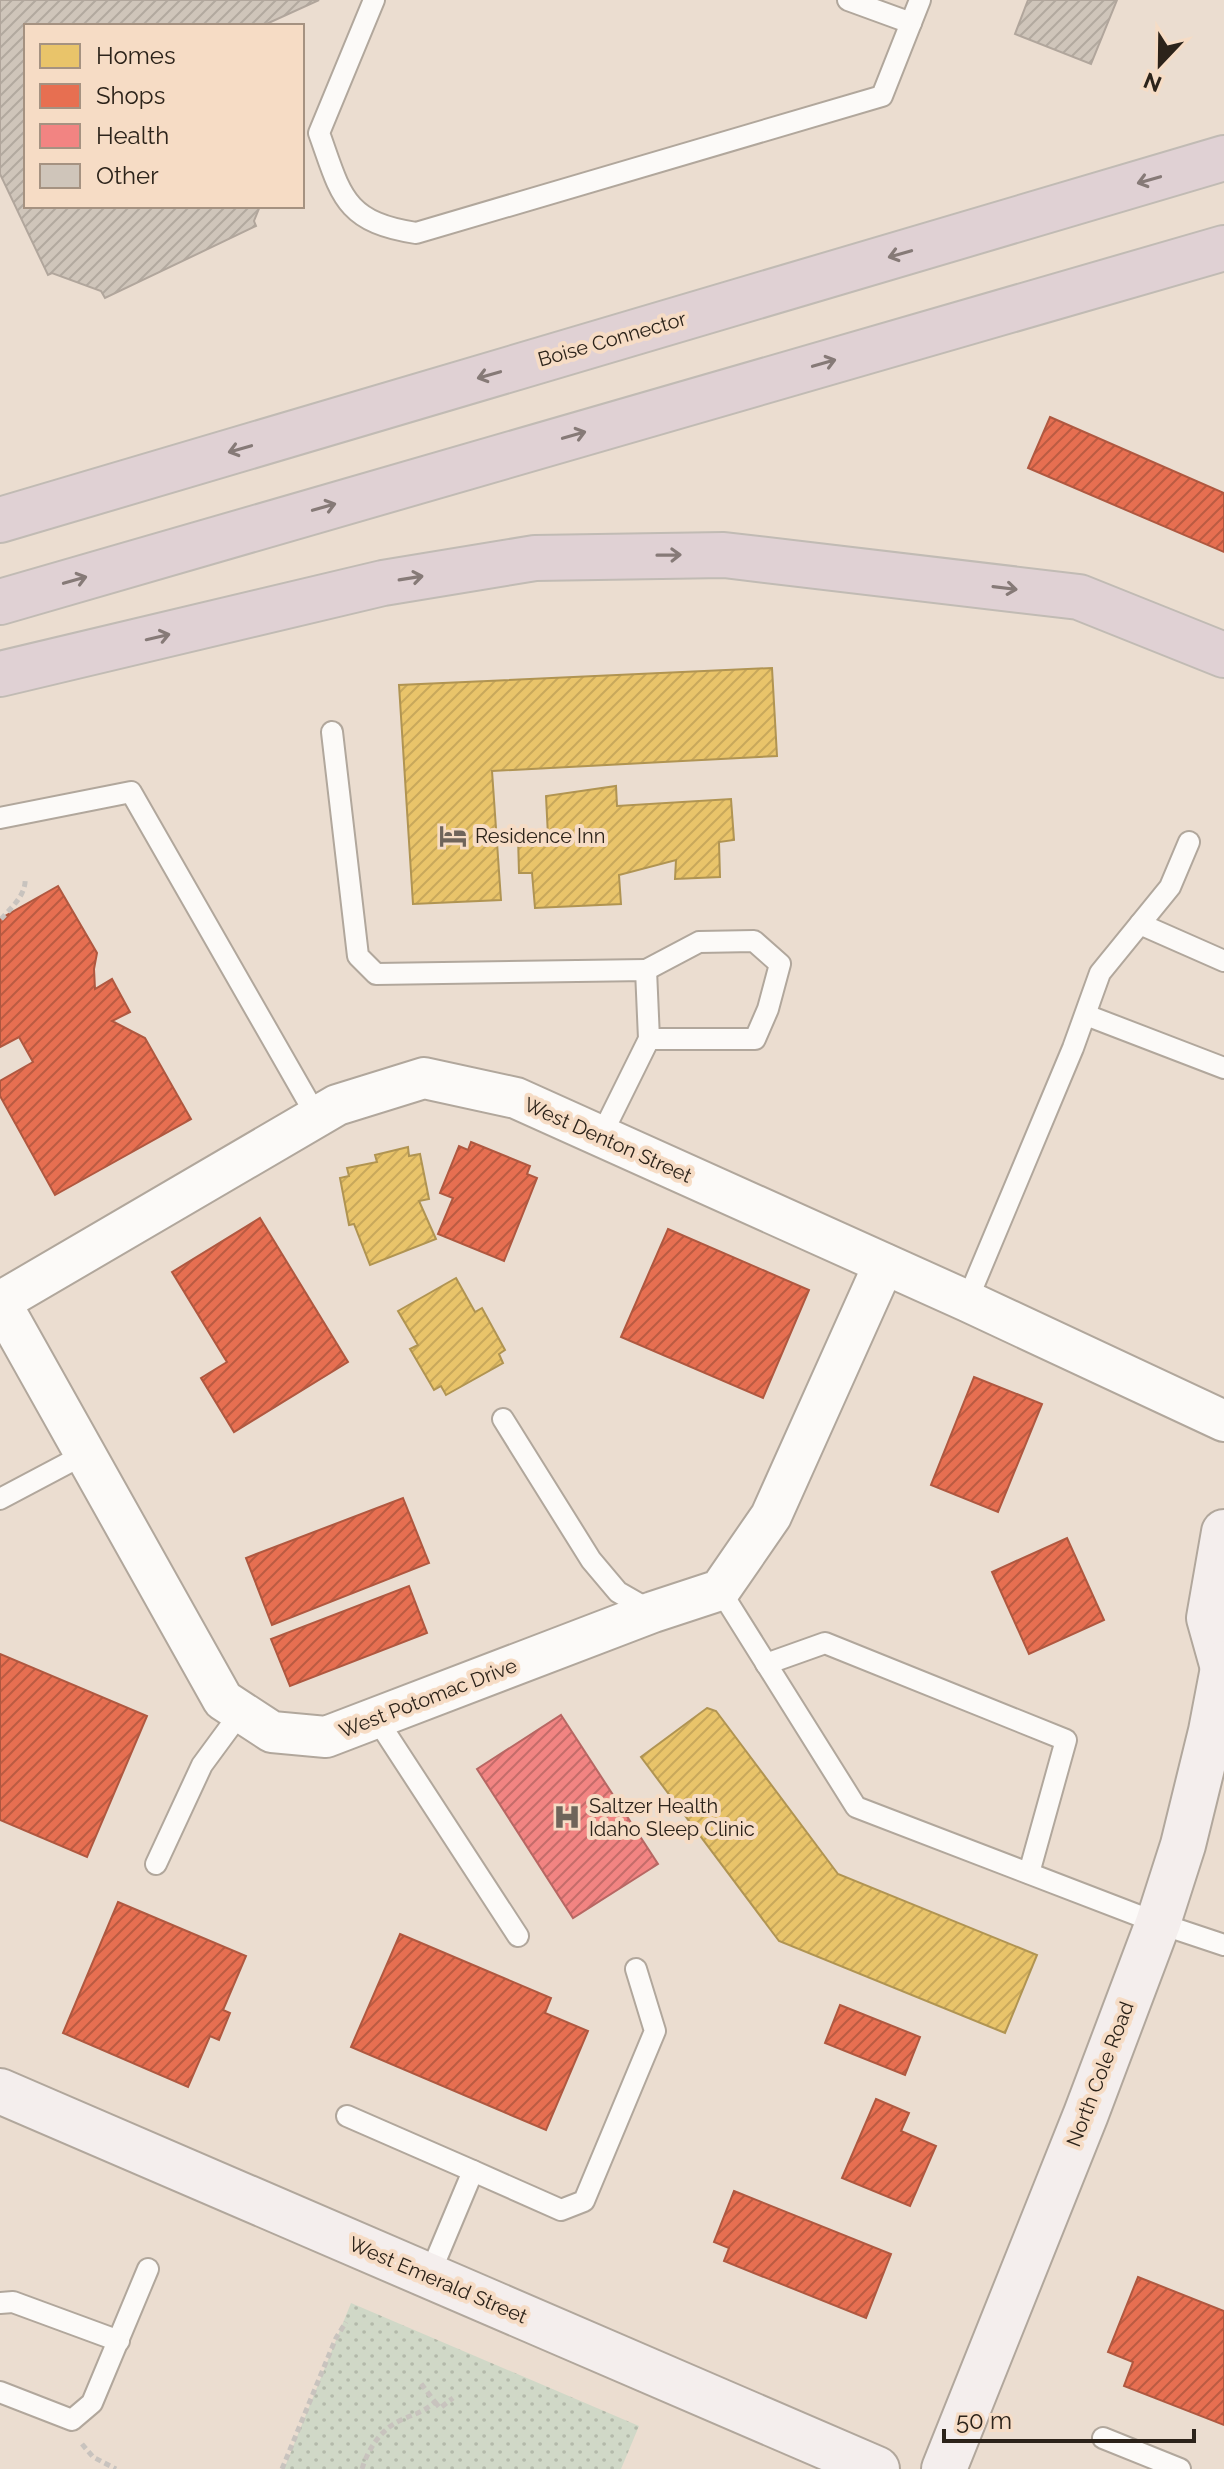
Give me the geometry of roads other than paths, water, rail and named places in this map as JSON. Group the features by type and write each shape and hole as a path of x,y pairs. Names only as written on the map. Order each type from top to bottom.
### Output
{"highway":[{"name":"Boise Connector","path":"0,520 1224,158"},
{"path":"0,602 1224,248"},
{"path":"0,674 383,583 535,558 693,555 724,555 1079,597 1224,655"}],"main road":[{"name":"North Cole Road","path":"944,2469 1086,2114 1158,1923 1183,1845 1224,1666 1209,1618 1224,1532"},
{"name":"West Emerald Street","path":"0,2091 877,2469"}],"street":[{"name":"West Denton Street","path":"0,1302 337,1105 424,1078 516,1098 967,1301 1224,1421"},
{"path":"720,1590 771,1516 884,1264"},
{"name":"West Potomac Drive","path":"0,1302 223,1700 272,1732 326,1737 653,1612 720,1590"}],"lane":[{"path":"374,0 319,133 342,196 361,214 390,229 416,233 882,96 920,0"},
{"path":"848,0 911,23"},
{"path":"332,732 358,956 376,974 646,970 699,942 754,941 780,964 768,1009 755,1039 649,1039"},
{"path":"0,818 131,792 317,1117"},
{"path":"967,1301 1086,1015 1100,973 1170,887 1189,842"},
{"path":"1140,924 1224,961"},
{"path":"601,1136 649,1039 646,970"},
{"path":"1086,1015 1224,1068"},
{"path":"503,1419 591,1560 618,1592 653,1612"},
{"path":"0,1499 85,1454"},
{"path":"720,1590 856,1807 1158,1923 1224,1945"},
{"path":"766,1664 825,1643 1066,1740 1029,1873"},
{"path":"156,1864 202,1765 241,1712"},
{"path":"376,1718 518,1936"},
{"path":"347,2116 561,2210 584,2201 655,2031 636,1969"},
{"path":"429,2276 473,2171"},
{"path":"0,2392 72,2420 92,2403 148,2269"},
{"path":"0,2303 13,2302 119,2341"},
{"path":"1103,2438 1180,2469"}],"place":[{"name":"Residence Inn","path":"453,836"},
{"name":"Saltzer Health Idaho Sleep Clinic","path":"567,1817"}]}
